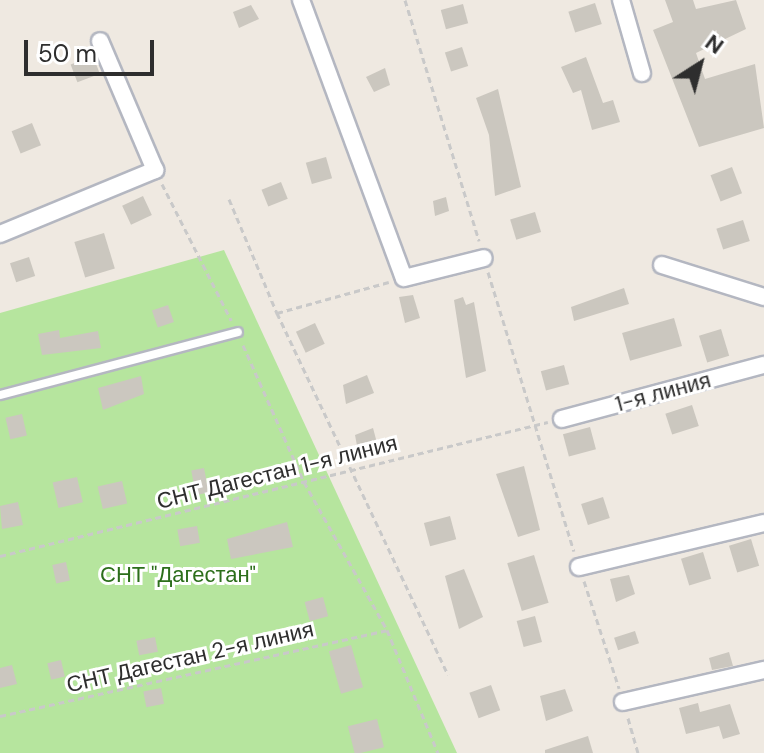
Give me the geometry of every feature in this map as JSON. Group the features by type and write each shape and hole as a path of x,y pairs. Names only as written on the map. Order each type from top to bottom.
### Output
{"street":[{"path":"301,0 404,278 484,258"},
{"path":"621,0 642,73"},
{"path":"0,234 155,170 100,41"},
{"path":"662,265 764,297"},
{"name":"1-я линия","path":"562,419 764,365"},
{"path":"579,567 764,523"},
{"path":"623,702 764,670"}],"lane":[{"path":"0,395 238,332"}],"path":[{"path":"405,0 533,425 638,753"},
{"path":"155,170 238,332 304,482 387,630 437,753"},
{"path":"229,199 277,313 356,468 448,675"},
{"path":"277,313 404,278"},
{"name":"СНТ Дагестан 1-я линия","path":"0,556 562,419"},
{"name":"СНТ Дагестан 2-я линия","path":"0,716 387,630"}],"green space":[{"name":"СНТ \"Дагестан\"","path":"224,250 457,753 0,753 0,313"}],"building":[{"path":"665,0 693,0 696,9 736,0 746,29 696,53 705,79 755,64 764,128 699,147 653,30 673,22"},
{"path":"595,3 602,24 575,33 568,12"},
{"path":"463,4 468,23 446,29 441,10"},
{"path":"251,5 259,19 239,28 233,12"},
{"path":"462,47 468,66 451,72 445,53"},
{"path":"93,56 100,74 77,82 71,65"},
{"path":"586,57 603,103 613,100 620,122 592,130 581,90 573,93 561,67"},
{"path":"385,68 390,85 374,92 366,77"},
{"path":"498,89 521,187 495,196 489,135 476,98"},
{"path":"32,123 41,145 21,153 12,131"},
{"path":"326,157 332,178 312,184 306,163"},
{"path":"732,167 742,193 721,201 711,175"},
{"path":"281,182 288,199 268,207 262,190"},
{"path":"143,196 152,215 131,225 122,206"},
{"path":"446,197 449,211 435,216 433,201"},
{"path":"535,212 541,232 516,240 510,220"},
{"path":"743,220 750,241 723,250 716,229"},
{"path":"104,233 115,268 85,277 74,242"},
{"path":"29,257 35,276 16,282 10,263"},
{"path":"624,288 629,304 574,321 571,307"},
{"path":"413,295 420,318 405,323 399,297"},
{"path":"463,297 466,305 474,302 486,371 466,378 454,300"},
{"path":"168,305 174,322 158,328 152,311"},
{"path":"674,318 682,346 630,361 622,333"},
{"path":"315,323 325,344 306,353 296,332"},
{"path":"721,329 729,356 707,363 699,336"},
{"path":"59,330 60,338 98,331 101,348 42,355 38,334"},
{"path":"564,365 569,384 546,391 541,371"},
{"path":"367,375 374,393 346,404 343,385"},
{"path":"141,376 144,394 103,410 98,388"},
{"path":"692,405 699,426 672,435 665,414"},
{"path":"22,414 27,435 10,439 5,418"},
{"path":"590,427 596,449 569,456 563,434"},
{"path":"373,428 377,443 358,451 355,435"},
{"path":"524,466 540,530 518,537 496,474"},
{"path":"204,468 209,493 196,495 191,470"},
{"path":"77,477 83,502 58,508 53,483"},
{"path":"122,481 127,503 103,509 98,487"},
{"path":"603,497 610,518 588,525 581,504"},
{"path":"18,502 23,525 2,529 0,506"},
{"path":"450,516 456,539 430,546 424,523"},
{"path":"287,522 293,547 231,559 227,539"},
{"path":"197,526 200,543 180,546 177,529"},
{"path":"751,539 759,566 737,573 729,546"},
{"path":"703,552 711,579 689,586 681,559"},
{"path":"534,555 549,603 522,611 507,563"},
{"path":"66,562 70,581 56,583 52,565"},
{"path":"464,569 483,617 459,629 445,576"},
{"path":"629,575 635,594 616,602 610,579"},
{"path":"323,597 328,616 310,621 305,602"},
{"path":"535,616 542,642 524,647 517,621"},
{"path":"635,631 639,643 618,650 614,638"},
{"path":"155,637 158,652 139,655 136,641"},
{"path":"351,645 363,687 341,694 329,651"},
{"path":"729,652 733,666 712,670 709,658"},
{"path":"61,660 65,677 51,680 47,663"},
{"path":"12,665 17,684 0,688 0,668"},
{"path":"491,685 500,710 479,718 469,693"},
{"path":"161,688 164,704 146,707 143,691"},
{"path":"565,689 573,711 546,721 540,696"},
{"path":"698,703 700,712 730,704 740,734 723,739 719,726 686,734 679,708"},
{"path":"377,719 384,747 355,753 348,726"},
{"path":"588,736 593,753 545,753 545,750"}]}
